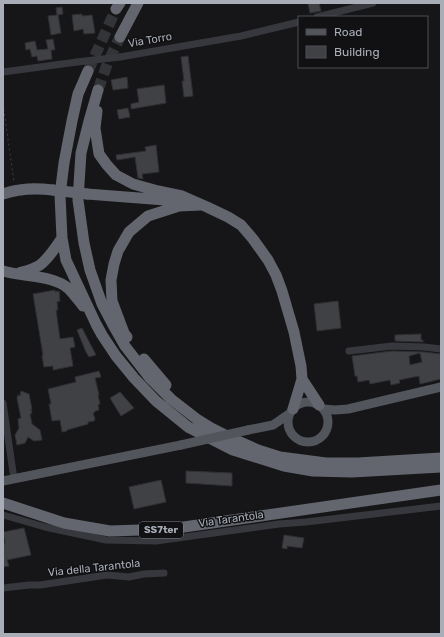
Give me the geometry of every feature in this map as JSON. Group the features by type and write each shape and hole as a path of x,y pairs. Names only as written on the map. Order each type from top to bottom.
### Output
{"highway":[{"path":"120,37 138,3"},
{"path":"88,71 78,94 64,163 60,195 62,238 66,260 96,324 116,356 134,378 156,401 188,427 233,450 284,466 313,471 352,472 441,467"},
{"path":"291,412 302,379 301,366 289,315 278,280 268,260 254,239 241,225 228,217 182,196 133,184 116,174 107,165 99,154 95,128 98,90 88,121 81,153 78,200 84,242 90,270 102,304 125,346 149,377 171,399 198,420 231,438 258,450 280,457 326,463 358,463 441,458"},
{"path":"3,194 14,190 34,188 186,202 202,205"},
{"path":"198,420 152,369 124,334 112,301 111,280 118,251 129,232 148,216 178,206 202,205"},
{"path":"14,274 40,266 62,238"},
{"path":"3,271 14,274 41,277 58,282 69,289 96,324"},
{"path":"302,379 321,407"},
{"name":"SS7ter","path":"3,503 64,523 110,531 170,530 441,490"}],"main road":[{"path":"3,481 273,425 291,412 298,404 305,402 312,402 321,407 335,410 348,409 441,387"},
{"path":"291,412 287,423 293,437 305,443 312,442 324,436 329,423 328,416 321,407"},
{"path":"329,423 337,415 348,409"},
{"path":"273,425 290,431"}],"street":[{"path":"321,16 373,3"},
{"name":"Via Torro","path":"3,72 120,57 241,36 298,22"},
{"path":"349,351 392,346 441,349"},
{"path":"3,403 14,479"},
{"name":"Via Tarantola","path":"3,515 45,527 106,540 156,541 279,524 441,506"},
{"name":"Via della Tarantola","path":"3,588 40,585 107,575 129,577 164,572"}],"path":[{"path":"3,104 15,185"}],"building":[{"path":"308,3 319,3 321,11 310,13"},
{"path":"62,7 63,14 58,15 61,33 51,35 48,16 57,15 56,8"},
{"path":"82,14 82,16 92,15 95,33 84,34 83,29 74,31 72,15"},
{"path":"53,39 55,50 51,50 52,59 38,61 37,56 32,57 30,49 26,50 25,43 35,41 37,50 48,49 46,40"},
{"path":"188,56 193,96 184,97 181,57"},
{"path":"127,77 128,88 113,90 111,80"},
{"path":"164,85 166,103 131,109 131,104 139,102 137,89"},
{"path":"128,108 130,117 119,119 117,110"},
{"path":"156,145 159,172 142,174 143,179 138,178 135,157 117,160 116,155 146,151 145,147"},
{"path":"55,290 55,292 59,291 60,301 57,302 58,310 56,310 60,339 73,337 75,347 70,348 73,366 53,370 53,366 44,367 33,294"},
{"path":"338,301 341,328 317,331 314,304"},
{"path":"82,328 96,355 89,357 86,352 77,330"},
{"path":"421,334 421,340 423,340 423,342 395,341 395,335"},
{"path":"392,351 441,354 441,379 420,384 419,376 399,380 400,383 391,385 390,380 370,384 369,380 358,382 357,376 355,376 352,356","holes":["420,353 422,362 410,365 409,356"]},
{"path":"99,371 101,377 95,378 100,404 98,405 99,410 93,413 95,419 94,421 62,432 60,420 52,421 48,389 76,382 75,377"},
{"path":"21,391 29,394 32,409 32,413 30,414 32,424 40,430 42,440 34,441 28,437 25,443 17,445 15,435 19,428 18,419 21,418 17,398 18,395 20,396"},
{"path":"120,392 134,408 121,416 110,398"},
{"path":"186,471 232,473 232,486 186,483"},
{"path":"161,480 166,502 134,509 129,487"},
{"path":"24,528 31,555 7,560 9,566 3,567 3,543 5,543 3,532"},
{"path":"284,535 304,538 302,548 287,546 287,549 282,548"}],"tunnel":[{"path":"88,71 116,9"},
{"path":"98,90 108,62 120,37"}]}
